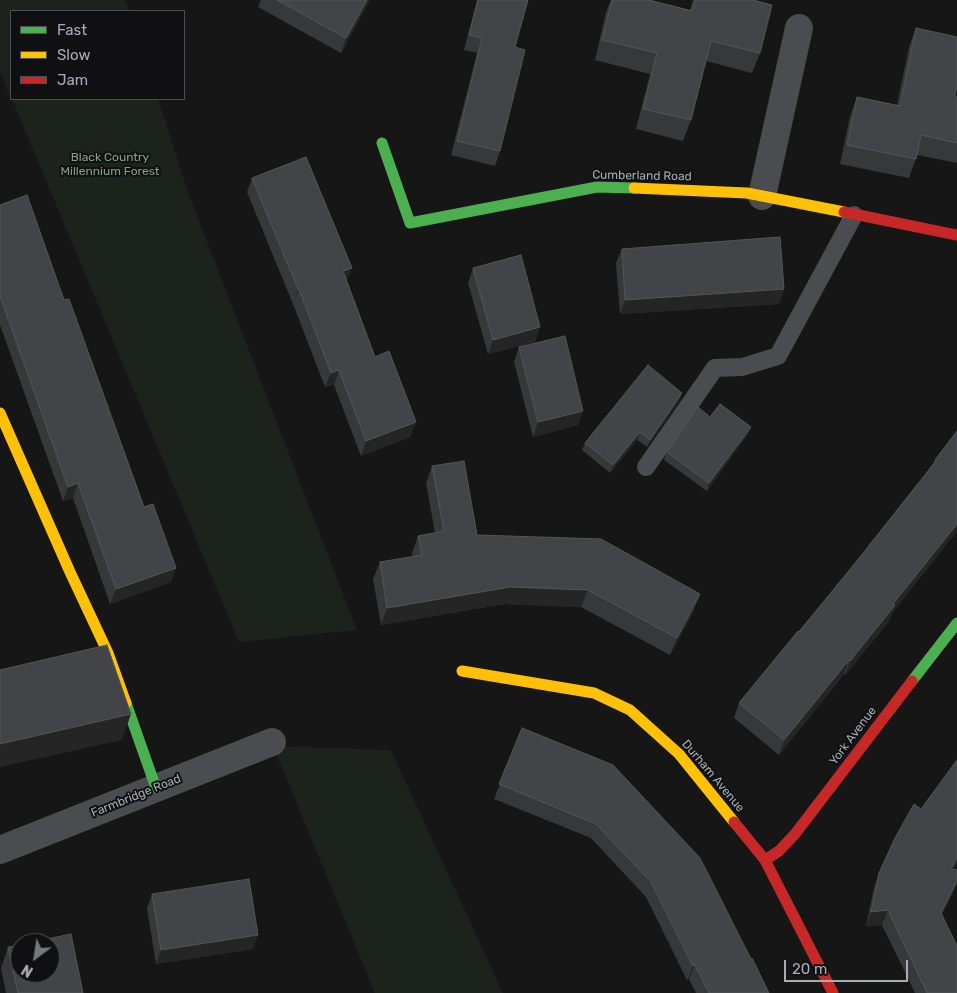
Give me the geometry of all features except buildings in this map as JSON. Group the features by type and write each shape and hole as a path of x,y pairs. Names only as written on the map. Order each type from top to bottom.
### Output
{"street":[{"path":"762,196 799,28"},
{"name":"Cumberland Road","path":"382,143 410,223 597,187 747,193 957,235"},
{"path":"0,413 108,653 156,788"},
{"name":"York Avenue","path":"765,860 779,851 795,834 957,623"},
{"name":"Durham Avenue","path":"462,671 594,693 630,710 679,754 765,860 833,993"},
{"name":"Farmbridge Road","path":"0,850 272,742"}],"lane":[{"path":"646,467 715,368 742,367 778,356 854,215"}],"green space":[{"path":"0,0 125,0 129,10 10,10 10,96 0,71"},
{"name":"Black Country Millennium Forest","path":"12,100 158,100 189,195 357,630 239,642"},
{"path":"273,746 391,750 503,993 375,993"}],"traffic: fast":[{"path":"382,143 410,223 597,187 634,188"},
{"path":"912,681 957,623"},
{"path":"126,703 156,788"}],"traffic: slow":[{"path":"634,188 747,193 844,212"},
{"path":"0,413 108,653 126,703"},
{"path":"462,671 594,693 630,710 679,754 734,822"}],"traffic: jam":[{"path":"844,212 957,235"},
{"path":"765,860 779,851 795,834 912,681"},
{"path":"734,822 765,860 833,993"}]}
